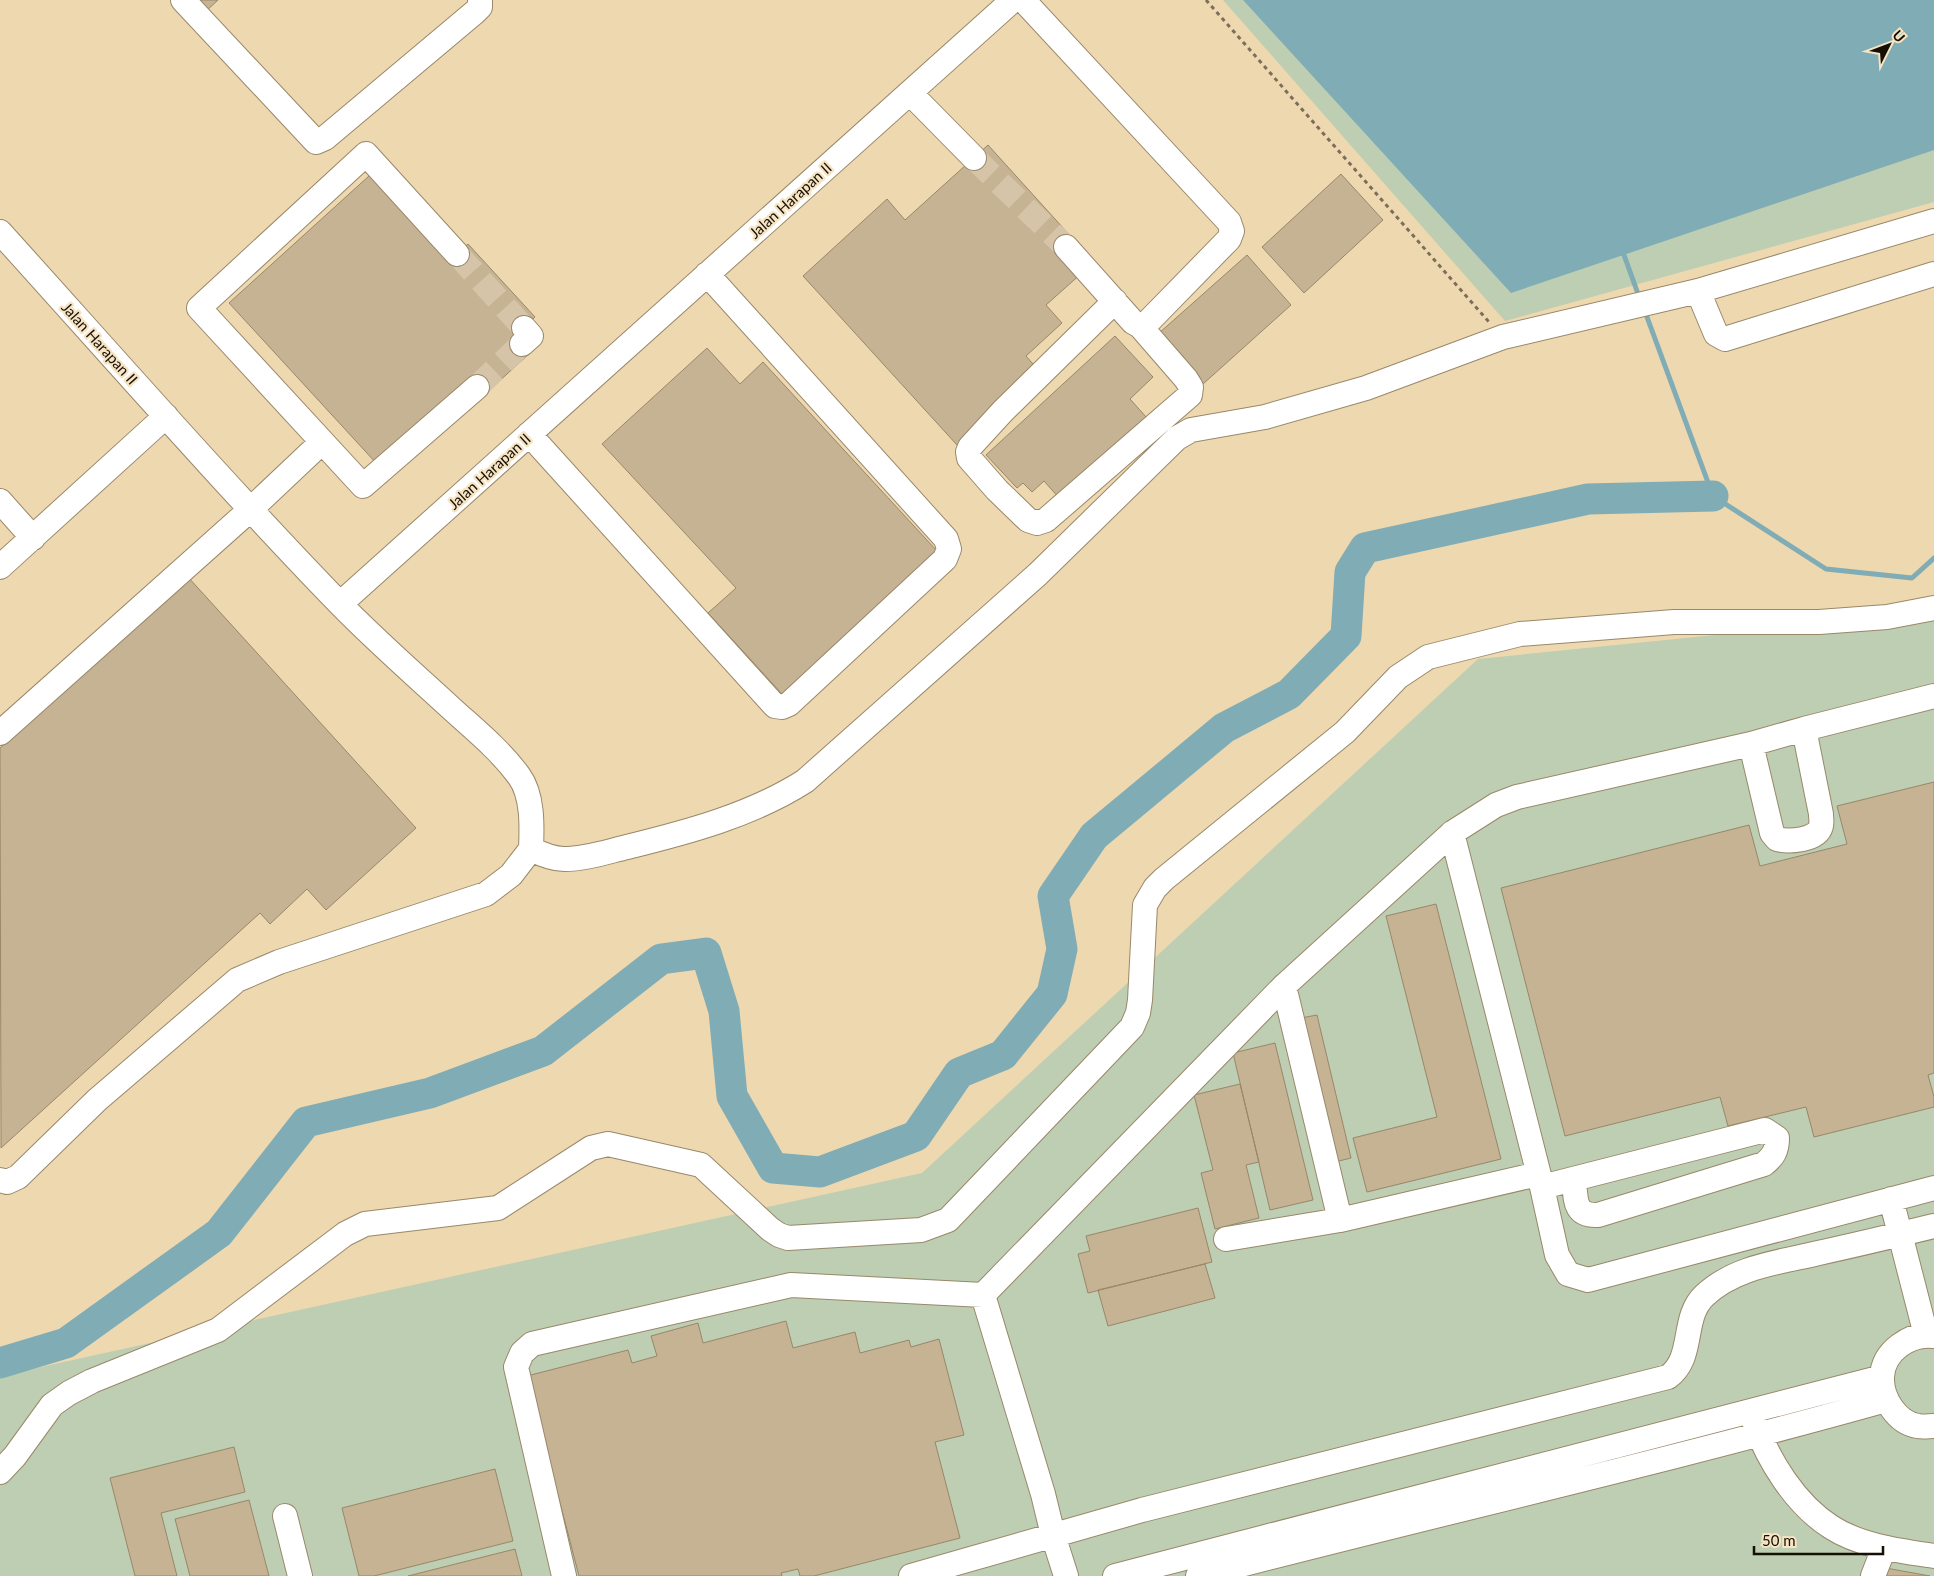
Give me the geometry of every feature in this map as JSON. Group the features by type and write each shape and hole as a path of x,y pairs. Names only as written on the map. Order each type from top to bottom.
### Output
{"street":[{"path":"184,0 316,142 325,138 475,12 480,6 480,0"},
{"name":"Jalan Harapan II","path":"0,232 250,509 340,604 1013,0"},
{"path":"1023,0 1229,222 1232,231 1229,239 1146,324 1140,326"},
{"path":"910,93 974,158"},
{"path":"457,254 366,154 199,308 363,486 476,387"},
{"path":"531,848 544,855 562,859 597,854 745,813 805,782 1038,574 1177,438 1191,430 1265,417 1366,388 1503,337 1698,291 1934,222"},
{"path":"1066,246 1186,379 1191,387 1190,395 1046,520 1037,523 1028,520 969,458 968,452 970,447 1003,411 1115,301"},
{"path":"529,434 775,706 782,708 789,704 945,559 949,549 946,539 708,274"},
{"path":"1698,291 1716,334 1725,339 1934,274"},
{"path":"0,567 166,416"},
{"path":"0,733 322,442"},
{"path":"0,501 34,538"},
{"path":"0,1180 7,1182 18,1177 97,1100 237,980 279,962 486,894 511,875 531,848 532,827 528,799 526,788 520,778 494,747 400,662 340,604"},
{"path":"0,1472 15,1456 52,1405 69,1393 92,1381 218,1330 346,1234 365,1224 498,1208 591,1148 600,1145 608,1144 701,1165 770,1229 788,1238 921,1230 948,1220 1132,1027 1138,1013 1140,1000 1145,905 1155,888 1345,732 1398,676 1428,657 1520,634 1674,622 1819,622 1887,617 1934,608"},
{"path":"564,1576 516,1367 522,1354 532,1344 791,1285 983,1295 1284,986 1452,833 1496,805 1517,797 1752,744 1934,696"},
{"path":"1752,744 1772,833 1777,840 1789,842 1808,837 1817,833 1821,827 1821,814 1804,729"},
{"path":"1452,833 1558,1255 1568,1274 1588,1280 1934,1188"},
{"path":"1284,986 1340,1220"},
{"path":"1226,1239 1340,1220 1540,1181 1574,1179 1765,1130 1776,1138 1777,1146 1773,1158 1764,1164 1598,1215 1588,1216 1582,1212 1577,1203 1574,1179"},
{"path":"1891,1199 1930,1336 1910,1339 1896,1348 1886,1361 1884,1388 1898,1416 1917,1426 1934,1426"},
{"path":"911,1576 976,1568 1053,1535 1188,1498 1668,1377 1676,1372 1682,1362 1692,1316 1702,1298 1715,1287 1744,1271 1934,1226"},
{"path":"983,1295 1066,1576"},
{"path":"1115,1576 1750,1412 1884,1388"},
{"path":"1198,1576 1373,1530 1759,1435 1884,1388"},
{"path":"1750,1412 1759,1435 1780,1473 1800,1501 1831,1528 1884,1548 1934,1556"},
{"path":"285,1516 300,1576"},
{"path":"1873,1576 1884,1548"}],"path":[{"path":"1206,0 1503,337"}],"shaded area":[{"path":"0,0 1934,0 1934,1576 0,1576"}],"green space":[{"path":"1223,0 1934,0 1934,202 1505,321"},
{"path":"1934,613 1934,1576 0,1576 0,1376 922,1173 1478,659"}],"water":[{"path":"1243,0 1934,0 1934,150 1511,293"}],"building":[{"path":"194,0 218,0 205,12"},
{"path":"988,145 1074,240 1083,272 1046,305 1062,323 1026,356 1039,371 957,445 803,276 887,199 905,220"},
{"path":"1341,174 1383,220 1304,293 1262,247"},
{"path":"370,175 449,262 468,244 535,317 515,336 530,353 484,395 377,464 229,303"},
{"path":"1247,255 1291,305 1203,384 1158,334"},
{"path":"1115,336 1153,377 1130,399 1147,418 1060,499 1044,481 1032,492 1023,483 1017,488 986,455"},
{"path":"707,348 740,384 763,362 937,551 782,694 708,613 736,588 602,444"},
{"path":"188,577 416,828 326,910 307,889 270,924 260,913 1,1148 0,748"},
{"path":"1934,782 1934,1073 1928,1075 1934,1097 1934,1107 1814,1137 1806,1107 1728,1126 1720,1097 1565,1136 1501,888 1749,825 1760,866 1847,844 1837,806"},
{"path":"1436,904 1501,1159 1367,1192 1353,1138 1437,1117 1386,916"},
{"path":"1317,1015 1351,1158 1335,1162 1301,1018"},
{"path":"1275,1043 1313,1200 1270,1210 1233,1053"},
{"path":"1240,1084 1259,1162 1246,1165 1259,1218 1215,1229 1201,1173 1213,1170 1194,1095"},
{"path":"1198,1208 1212,1262 1088,1293 1078,1254 1090,1251 1086,1236"},
{"path":"1205,1264 1215,1298 1108,1326 1098,1290"},
{"path":"786,1321 793,1348 855,1332 860,1353 909,1340 911,1347 939,1339 964,1435 935,1442 960,1538 814,1576 800,1576 798,1569 781,1573 782,1576 579,1576 527,1376 628,1350 632,1363 657,1356 651,1336 698,1323 703,1343"},
{"path":"234,1447 245,1492 161,1513 177,1576 135,1576 110,1478"},
{"path":"495,1469 513,1541 374,1576 359,1576 342,1508"},
{"path":"249,1500 269,1576 190,1576 175,1519"},
{"path":"515,1549 522,1576 408,1576"},
{"path":"1880,1567 1930,1576 1878,1576"}],"waterway":[{"path":"1624,255 1637,291"},
{"path":"1647,317 1713,496 1826,569 1912,578 1934,558"},
{"path":"0,1363 66,1343 219,1233 306,1122 430,1093 543,1051 661,959 706,953 724,1011 732,1096 773,1168 820,1172 916,1136 959,1073 1003,1055 1052,994 1062,949 1053,896 1094,836 1224,728 1289,694 1346,636 1350,572 1365,548 1588,499 1713,496"}],"tunnel":[{"path":"974,158 1066,247"},
{"path":"457,254 524,328"},
{"path":"477,387 522,344"}]}
